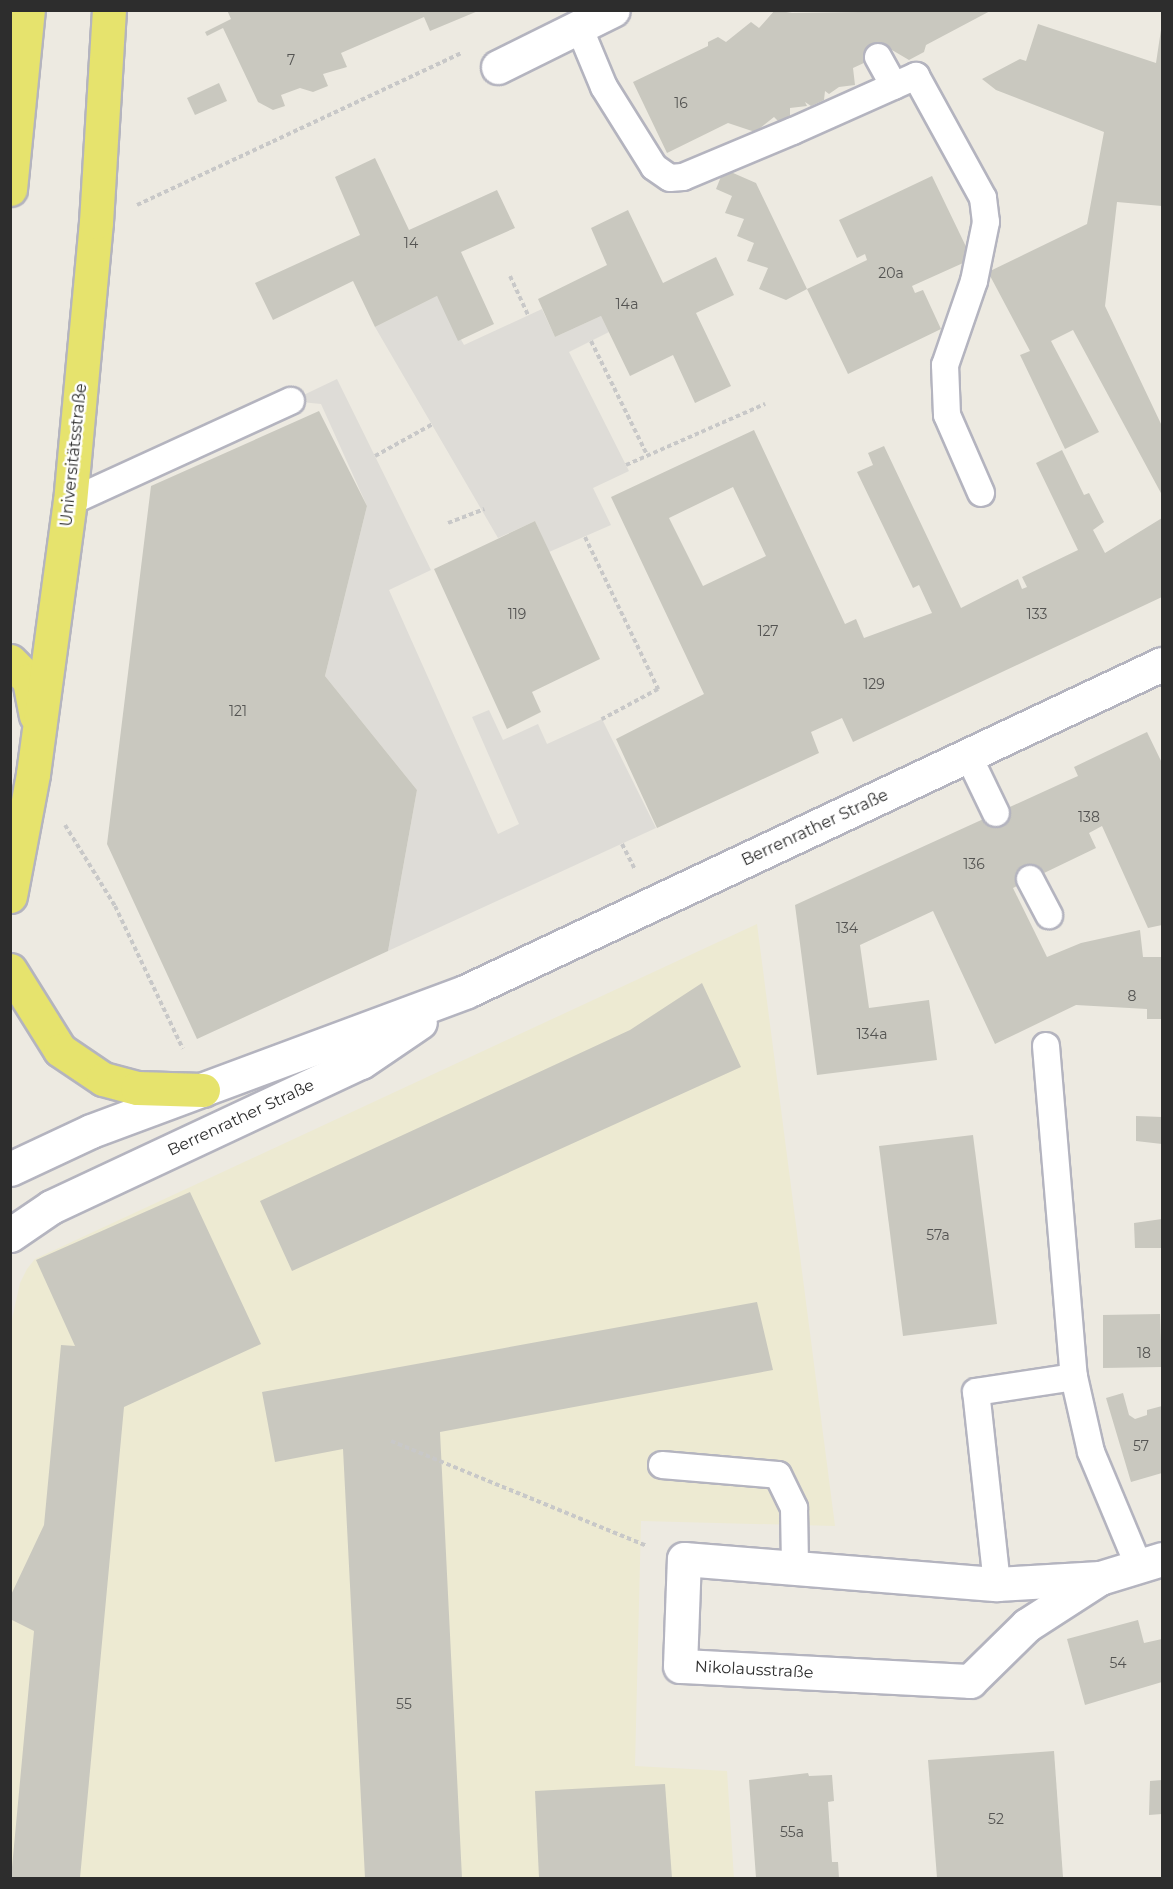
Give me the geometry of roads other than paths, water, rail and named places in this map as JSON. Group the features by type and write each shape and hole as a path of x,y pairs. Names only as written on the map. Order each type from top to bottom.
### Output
{"main road":[{"path":"10,189 28,10"},
{"name":"Universitätsstraße","path":"10,896 33,774 70,502 96,222 110,10"},
{"path":"10,660 29,680 38,725"},
{"path":"10,970 60,1050 103,1079 137,1088 203,1090"}],"street":[{"path":"498,67 614,10"},
{"name":"Berrenrather Straße","path":"10,1169 92,1131 467,991 969,757 1160,672"},
{"name":"Berrenrather Straße","path":"10,1235 51,1207 361,1062 467,991"},
{"name":"Nikolausstraße","path":"1100,1578 1027,1625 970,1681 680,1666 684,1559 997,1584 1100,1578 1151,1563"}],"lane":[{"path":"579,27 604,87 654,166 670,178 683,177 916,76 983,198 986,222 974,281 945,365 947,415 981,492"},
{"path":"878,57 894,86"},
{"path":"70,502 291,401"},
{"path":"969,757 996,813"},
{"path":"1030,879 1049,915"},
{"path":"1046,1046 1074,1377 1091,1452 1151,1563"},
{"path":"997,1584 975,1392 1074,1377"},
{"path":"662,1466 778,1475 794,1508 795,1568"}]}
